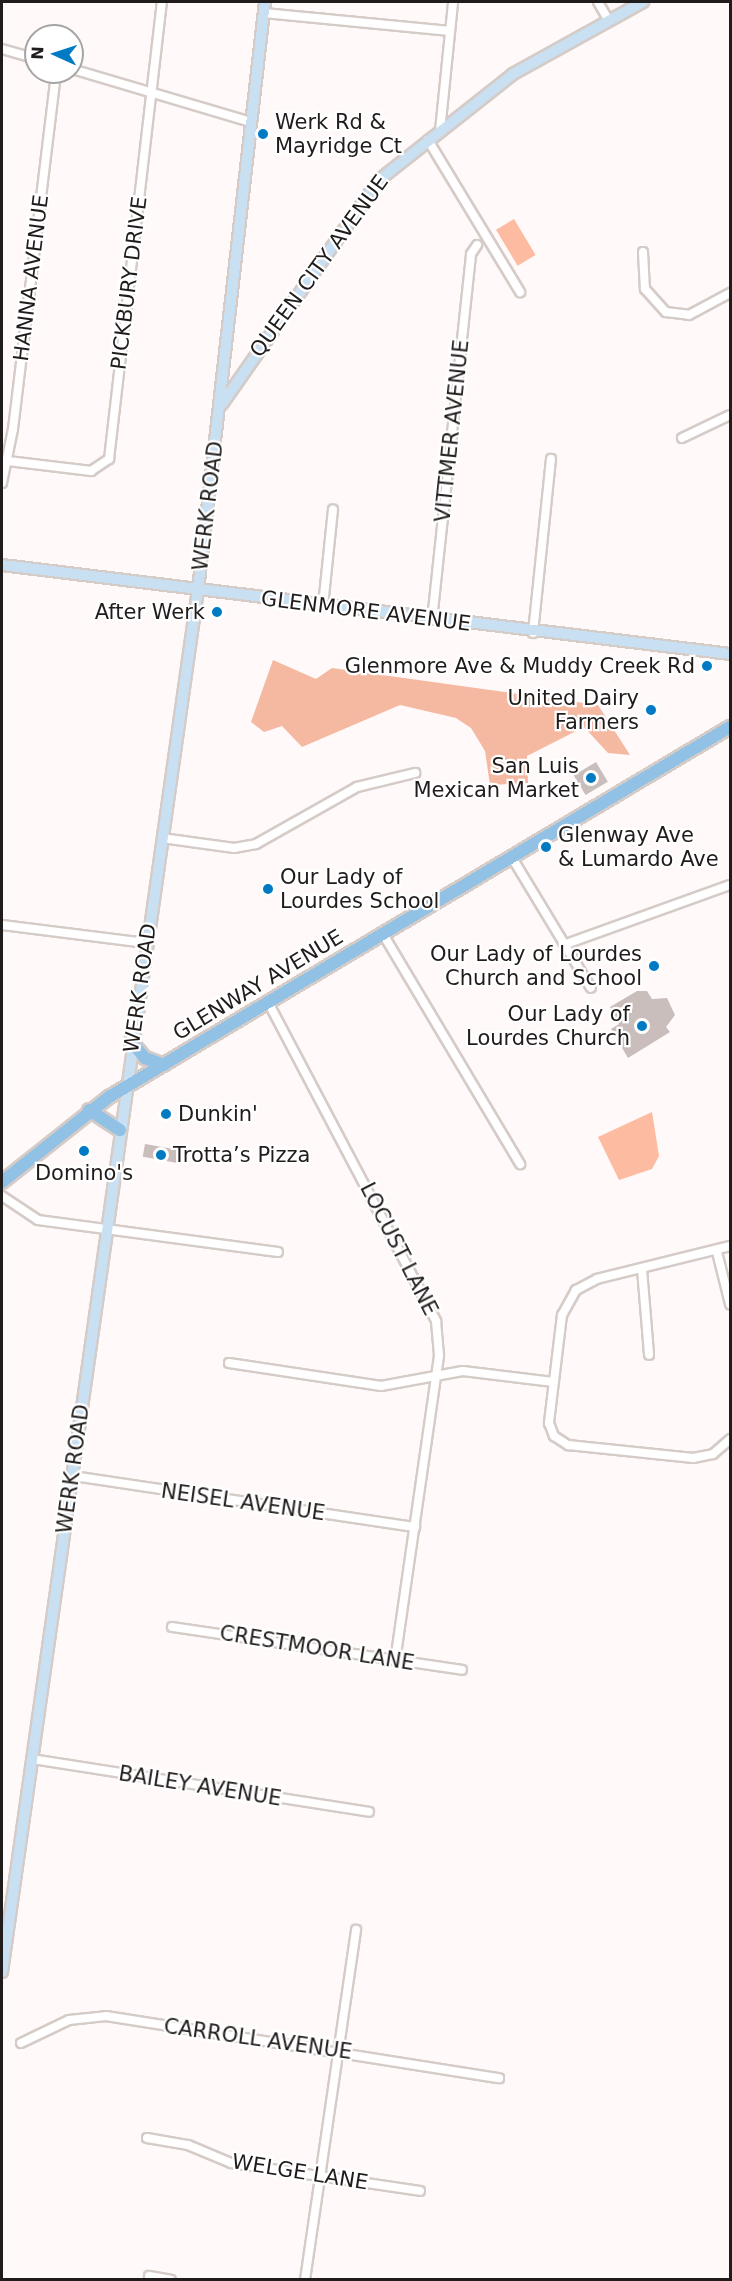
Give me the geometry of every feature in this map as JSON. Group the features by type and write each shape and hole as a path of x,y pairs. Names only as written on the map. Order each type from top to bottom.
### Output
{"main road":[{"name":"GLENWAY AVENUE","path":"2,1182 89,1110 126,1087 512,856 728,731"},
{"path":"132,1041 145,1058 164,1065"},
{"path":"89,1110 120,1130"}],"street":[{"name":"PICKBURY DRIVE","path":"8,461 91,471 109,459 162,2"},
{"name":"WERK ROAD","path":"2,1969 108,1228 132,1041 198,590 221,407 265,2"},
{"path":"440,131 453,2"},
{"path":"598,2 609,21"},
{"name":"QUEEN CITY AVENUE","path":"221,407 366,195 440,131 513,74 642,2"},
{"path":"264,13 450,31"},
{"path":"2,49 24,55"},
{"path":"84,73 251,122"},
{"name":"HANNA AVENUE","path":"2,483 8,461 55,84"},
{"path":"428,141 520,292"},
{"name":"VITTMER AVENUE","path":"432,620 471,254 477,244"},
{"path":"643,252 645,289 666,312 689,315 730,293"},
{"path":"682,438 730,415"},
{"path":"533,633 551,459"},
{"path":"323,606 333,510"},
{"name":"GLENMORE AVENUE","path":"2,565 533,633 730,654"},
{"path":"162,838 222,847 256,844 357,787 415,773"},
{"path":"512,856 591,988"},
{"path":"566,944 730,885"},
{"path":"2,925 146,943"},
{"path":"383,933 520,1164"},
{"name":"LOCUST LANE","path":"268,1002 430,1303 438,1337 435,1378 395,1660"},
{"path":"2,1196 32,1218 278,1252"},
{"path":"730,1246 717,1252 597,1279 571,1297 562,1315 549,1423 562,1443 693,1458 712,1454 730,1439"},
{"path":"717,1252 730,1304"},
{"path":"642,1269 649,1355"},
{"path":"229,1364 381,1386 435,1378 463,1371 553,1382"},
{"name":"NEISEL AVENUE","path":"72,1476 414,1527"},
{"name":"CRESTMOOR LANE","path":"172,1626 462,1670"},
{"name":"BAILEY AVENUE","path":"32,1759 369,1812"},
{"path":"305,2280 356,1930"},
{"name":"CARROLL AVENUE","path":"21,2043 69,2020 93,2016 337,2050 499,2078"},
{"name":"WELGE LANE","path":"147,2138 188,2145 231,2163 420,2191"},
{"path":"149,2276 171,2280"}],"shaded area":[{"path":"514,219 536,255 518,266 496,230"},
{"path":"273,660 316,679 332,668 598,705 630,755 608,753 584,727 527,756 528,783 490,785 485,751 471,728 456,718 400,705 302,747 282,726 264,732 251,722"},
{"path":"652,1112 659,1156 652,1169 619,1180 598,1137"}],"building":[{"name":"San Luis Mexican Market","path":"596,762 608,782 586,795 574,775"},
{"name":"Our Lady of Lourdes Church","path":"637,991 647,991 652,999 667,998 675,1015 666,1027 670,1032 628,1058 611,1029 619,1024 610,1007"},
{"name":"Trotta’s Pizza","path":"145,1144 179,1150 177,1163 143,1157"}],"place":[{"name":"Werk Rd & Mayridge Ct","path":"263,134"},
{"name":"After Werk","path":"217,612"},
{"name":"Glenmore Ave & Muddy Creek Rd","path":"707,666"},
{"name":"United Dairy Farmers","path":"651,710"},
{"name":"San Luis Mexican Market","path":"591,778"},
{"name":"Glenway Ave & Lumardo Ave","path":"546,847"},
{"name":"Our Lady of Lourdes School","path":"268,889"},
{"name":"Our Lady of Lourdes Church and School","path":"654,966"},
{"name":"Our Lady of Lourdes Church","path":"642,1026"},
{"name":"Dunkin'","path":"166,1114"},
{"name":"Domino's","path":"84,1151"},
{"name":"Trotta’s Pizza","path":"161,1155"}]}
